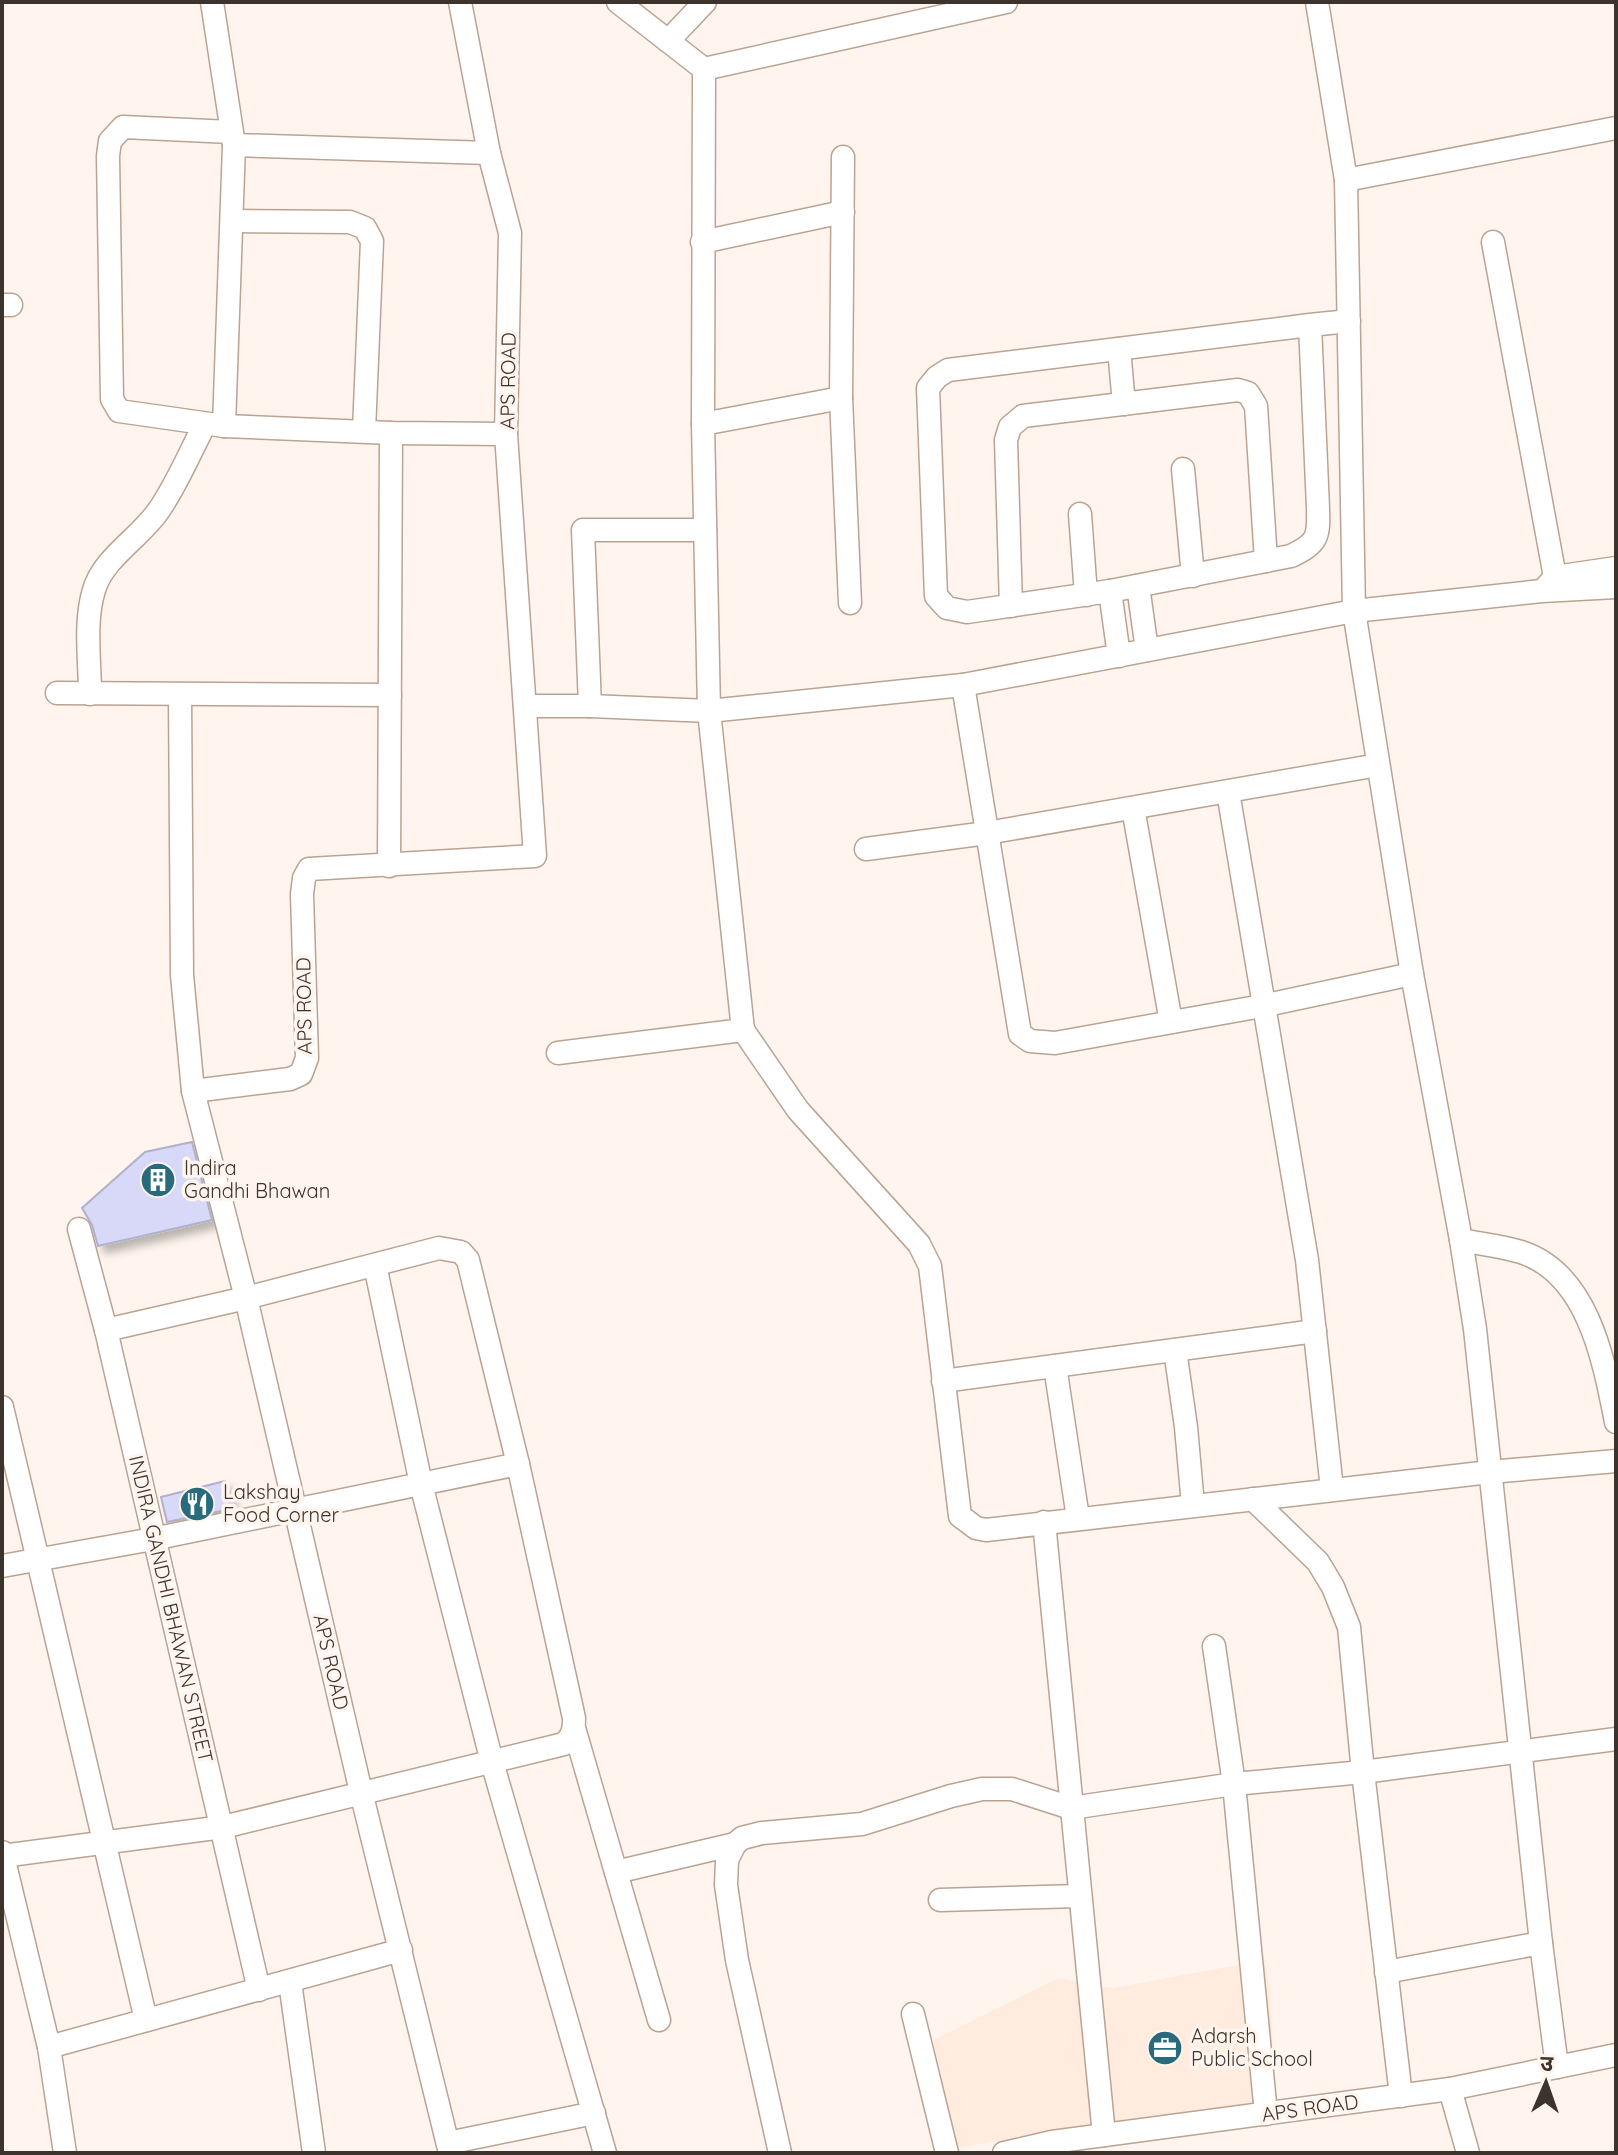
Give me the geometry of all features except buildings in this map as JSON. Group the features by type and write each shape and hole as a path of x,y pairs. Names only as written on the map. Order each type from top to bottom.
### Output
{"street":[{"path":"90,694 90,608 94,587 104,569 161,508 214,425 232,221 232,138 212,2"},
{"name":"APS ROAD","path":"449,2148 361,1792 246,1298 193,1091 290,1079 301,1074 307,1058 302,894 309,869 535,856 506,434 510,233 489,153 460,2"},
{"path":"618,2 704,69"},
{"path":"668,41 705,2"},
{"path":"704,69 1006,2"},
{"path":"1317,2 1346,180 1354,611 1412,974 1475,1329 1557,2067"},
{"path":"704,69 703,424 709,711 743,1030 798,1110 919,1244 930,1266 960,1516 976,1528 986,1530 1332,1489 1616,1461"},
{"path":"489,153 232,138 123,127 110,141 108,156 112,399 119,411 214,425 391,433 506,434"},
{"path":"1346,180 1616,128"},
{"path":"843,157 841,398 850,603"},
{"path":"702,242 843,212"},
{"path":"232,221 350,222 365,228 372,241 364,431"},
{"path":"1493,242 1548,584"},
{"path":"1310,325 1319,531 1312,546 1291,556 1193,576 967,612 947,608 936,596 928,388 937,377 948,370 1310,325 1349,321"},
{"path":"1119,349 1124,404"},
{"path":"1011,606 1006,440 1010,427 1023,416 1238,390 1248,393 1256,406 1266,561"},
{"path":"703,424 841,398"},
{"path":"1315,430 1351,428"},
{"path":"389,866 391,433"},
{"path":"1183,469 1193,576"},
{"path":"1080,514 1086,595"},
{"path":"590,706 583,530 705,530"},
{"path":"525,706 709,711 963,685 1354,611 1548,584 1616,568"},
{"path":"1548,584 1616,587"},
{"path":"1138,586 1147,650"},
{"path":"1110,591 1119,656"},
{"path":"963,685 1020,1034 1030,1041 1055,1043 1262,1006 1412,974"},
{"path":"57,693 390,695"},
{"path":"180,696 182,975 193,1091"},
{"path":"866,849 987,833 1378,765"},
{"path":"1228,792 1307,1260 1332,1489"},
{"path":"1133,808 1171,1022"},
{"path":"558,1053 743,1030"},
{"name":"INDIRA GANDHI BHAWAN STREET","path":"79,1229 106,1330 259,1990"},
{"path":"1461,1240 1524,1253 1570,1287 1583,1310 1604,1365 1616,1422"},
{"path":"106,1330 246,1298 439,1248 461,1252 468,1260 518,1464 574,1728 659,2020"},
{"path":"375,1265 421,1484 492,1762 605,2153"},
{"path":"943,1381 1315,1331"},
{"path":"1175,1350 1193,1505"},
{"path":"1055,1366 1078,1518"},
{"path":"2,1407 146,2020"},
{"path":"2,1566 153,1539 518,1464"},
{"path":"1253,1499 1318,1562 1349,1627 1401,2096"},
{"path":"1044,1522 1104,2135"},
{"path":"1214,1646 1234,1784 1266,2114"},
{"path":"65,2153 49,2047 2,1855 223,1827 564,1744 571,1738 574,1728"},
{"path":"780,2153 737,1960 726,1885 727,1860 735,1844 742,1838 762,1833 862,1824 982,1789 1012,1789 1071,1808 1234,1784 1363,1772 1616,1739"},
{"path":"616,1872 735,1844"},
{"path":"940,1900 1080,1896"},
{"path":"1386,1972 1541,1943"},
{"path":"49,2047 401,1950"},
{"path":"290,1982 314,2153"},
{"path":"913,2014 947,2153"},
{"name":"APS ROAD","path":"1004,2153 1052,2142 1450,2089 1616,2055"},
{"path":"1450,2089 1468,2153"},
{"path":"449,2148 594,2113"}],"shaded area":[{"path":"1265,1960 1270,1991 1277,2107 1045,2132 958,2148 933,2040 1058,1978 1113,1988"}],"place":[{"name":"Indira Gandhi Bhawan","path":"158,1180"},
{"name":"Lakshay Food Corner","path":"197,1504"},
{"name":"Adarsh Public School","path":"1165,2048"}]}
